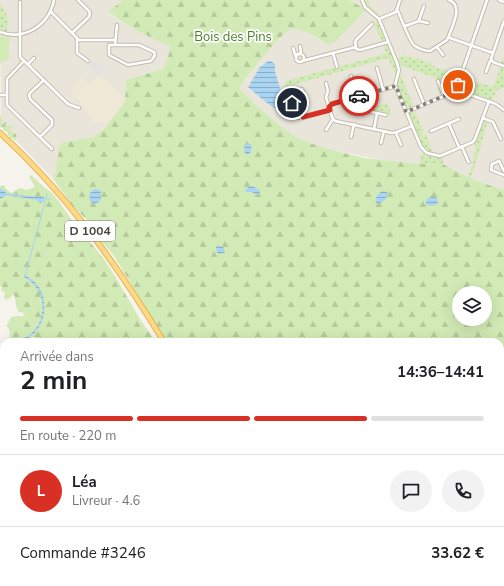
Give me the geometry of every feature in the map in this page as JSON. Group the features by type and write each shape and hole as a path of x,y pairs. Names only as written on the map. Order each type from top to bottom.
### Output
{"highway":[{"name":"D 1004","path":"0,132 43,175 89,229 126,281 162,338"},
{"name":"D 1004","path":"0,137 41,177 87,231 131,295 158,338"}],"street":[{"path":"0,32 20,34 28,32 39,26 46,19 54,0"},
{"path":"72,33 90,14 78,0"},
{"path":"362,0 365,7 379,19 399,67 395,83 396,86 421,147 427,153 440,156 472,143 489,101"},
{"path":"379,19 396,12 400,0"},
{"path":"397,9 414,46 428,51 447,40 449,36 457,12 454,3 449,0"},
{"path":"458,90 458,84 487,0"},
{"path":"499,0 504,2"},
{"path":"20,2 20,55 24,61 68,104 79,108"},
{"path":"419,20 424,6"},
{"path":"50,11 79,40 115,40"},
{"path":"405,26 419,20 428,23"},
{"path":"486,72 490,61 492,60 504,21"},
{"path":"372,24 354,43 356,49 360,50 388,42"},
{"path":"116,45 115,40 117,25"},
{"path":"449,36 450,38 493,53"},
{"path":"77,38 77,53 88,61"},
{"path":"109,40 109,45 109,56 127,65 152,61 155,55 154,52 140,45 109,45"},
{"path":"295,55 301,53 302,51 300,46"},
{"path":"293,48 297,61 300,62 356,46"},
{"path":"437,46 442,55"},
{"path":"333,53 337,66"},
{"path":"299,54 303,56 304,59 302,61"},
{"path":"28,64 34,58"},
{"path":"492,60 504,66"},
{"path":"24,61 7,78 6,103 8,107 52,149"},
{"path":"377,68 383,89"},
{"path":"350,76 356,97"},
{"path":"414,79 424,104"},
{"path":"40,137 52,125 52,120 30,99 29,96 30,93 44,80"},
{"path":"438,81 444,96"},
{"path":"326,83 328,91 326,97 328,104 330,105 329,107 333,119"},
{"path":"330,105 396,86"},
{"path":"302,89 303,92 298,102 303,117"},
{"path":"406,112 458,90 489,101 498,105 504,110"},
{"path":"0,95 6,95"},
{"path":"298,102 290,105 293,114 297,118 330,110"},
{"path":"367,111 386,115"},
{"path":"374,129 377,113"},
{"path":"483,118 493,122 501,139"},
{"path":"333,119 396,133 412,126"},
{"path":"326,130 333,119"},
{"path":"431,131 459,119"},
{"path":"351,137 354,124"},
{"path":"449,124 459,147 462,147 469,162"},
{"path":"381,143 384,131"},
{"path":"396,133 401,145"},
{"path":"504,171 499,161 492,164 491,170 504,175"}],"shaded area":[{"path":"0,0 123,0 108,13 135,29 171,47 163,69 126,80 125,102 104,129 93,137 60,143 54,180 17,141 18,139 9,129 10,126 5,126 6,122 3,124 1,123"},
{"path":"350,0 504,0 504,190 456,172 443,164 420,164 382,160 336,151 313,144 296,137 276,122 240,89 240,86 269,50 288,30 302,30 329,45 336,41 366,10"},
{"path":"90,59 110,69 109,72 100,71 96,78 86,65"},
{"path":"98,74 125,99 125,102 108,123 93,121 83,105 72,92 80,77 87,82 92,83"}],"green space":[{"name":"Bois des Pins","path":"123,0 350,0 366,10 336,41 329,45 301,30 292,29 288,31 266,54 240,86 240,89 277,123 296,137 313,144 364,158 441,166 443,164 465,176 504,190 504,338 165,338 114,256 100,240 98,235 93,231 88,221 73,206 54,180 60,143 93,137 104,129 125,102 126,80 163,69 171,47 138,31 108,12"},
{"path":"363,0 368,0 370,6 378,13 379,17 367,6"},
{"path":"0,4 7,18 7,34 0,32"},
{"path":"376,19 379,21 386,41 382,42 374,24 376,23"},
{"path":"0,36 12,38 8,51 9,58 0,64"},
{"path":"383,45 388,45 398,68 396,75 388,58 286,87 285,81 385,54 386,52"},
{"path":"405,55 431,63 433,66 492,87 494,86 504,56 504,87 496,91 492,102 462,92 458,89 459,80 454,78 453,80 456,81 456,83 445,79 444,81 400,65 399,67 396,59"},
{"path":"400,73 414,107 409,110 406,108 396,85"},
{"path":"294,103 298,104 300,113 298,116 294,115 291,105"},
{"path":"387,103 392,115 365,109"},
{"path":"414,110 424,132 421,134 422,136 426,134 433,153 425,149 418,138 409,114"},
{"path":"0,115 2,116 1,119 3,120 1,122 3,124 6,122 7,123 5,125 6,127 11,125 13,126 13,128 9,129 16,134 17,141 13,138 10,139 7,131 4,131 3,128 0,127"},
{"path":"485,120 488,121 471,178 468,177 476,149 474,144 481,125"},
{"path":"423,151 432,157 443,157 443,164 441,166 419,164"},
{"path":"31,175 51,192 104,259 141,321 153,338 9,338 10,332 7,325 11,317 25,316 17,309 14,295 6,300 4,297 5,292 1,291 2,286 0,286 0,186 4,186 11,193 20,188 27,190 35,187 29,177"}],"water":[{"path":"268,61 275,64 275,71 283,99 279,106 274,108 248,87 260,67"},
{"path":"248,143 251,145 251,148 247,155 245,154 244,148"},
{"path":"252,186 260,191 260,193 257,195 252,192 246,192 245,190 247,188"},
{"path":"0,188 6,193 44,197 44,201 40,203 37,200 7,195 0,199"},
{"path":"95,189 100,190 101,200 94,204 91,202 89,196 91,191"},
{"path":"383,191 387,192 388,194 385,200 380,203 376,203 377,196"},
{"path":"431,197 437,198 438,203 429,206 426,204 426,201"},
{"path":"217,245 223,247 224,253 217,253"},
{"path":"24,275 34,282 41,291 44,302 44,314 41,324 34,334 28,338 24,338 33,332 37,327 43,308 37,289 24,277"}],"waterway":[{"path":"42,212 47,194"},
{"path":"45,199 51,199"},
{"path":"25,276 42,213"}],"way so far":[{"path":"359,96 396,86 406,112 458,90 458,85"}],"route":[{"path":"292,103 298,102 303,117 330,110 329,107 332,104 359,96"}]}
